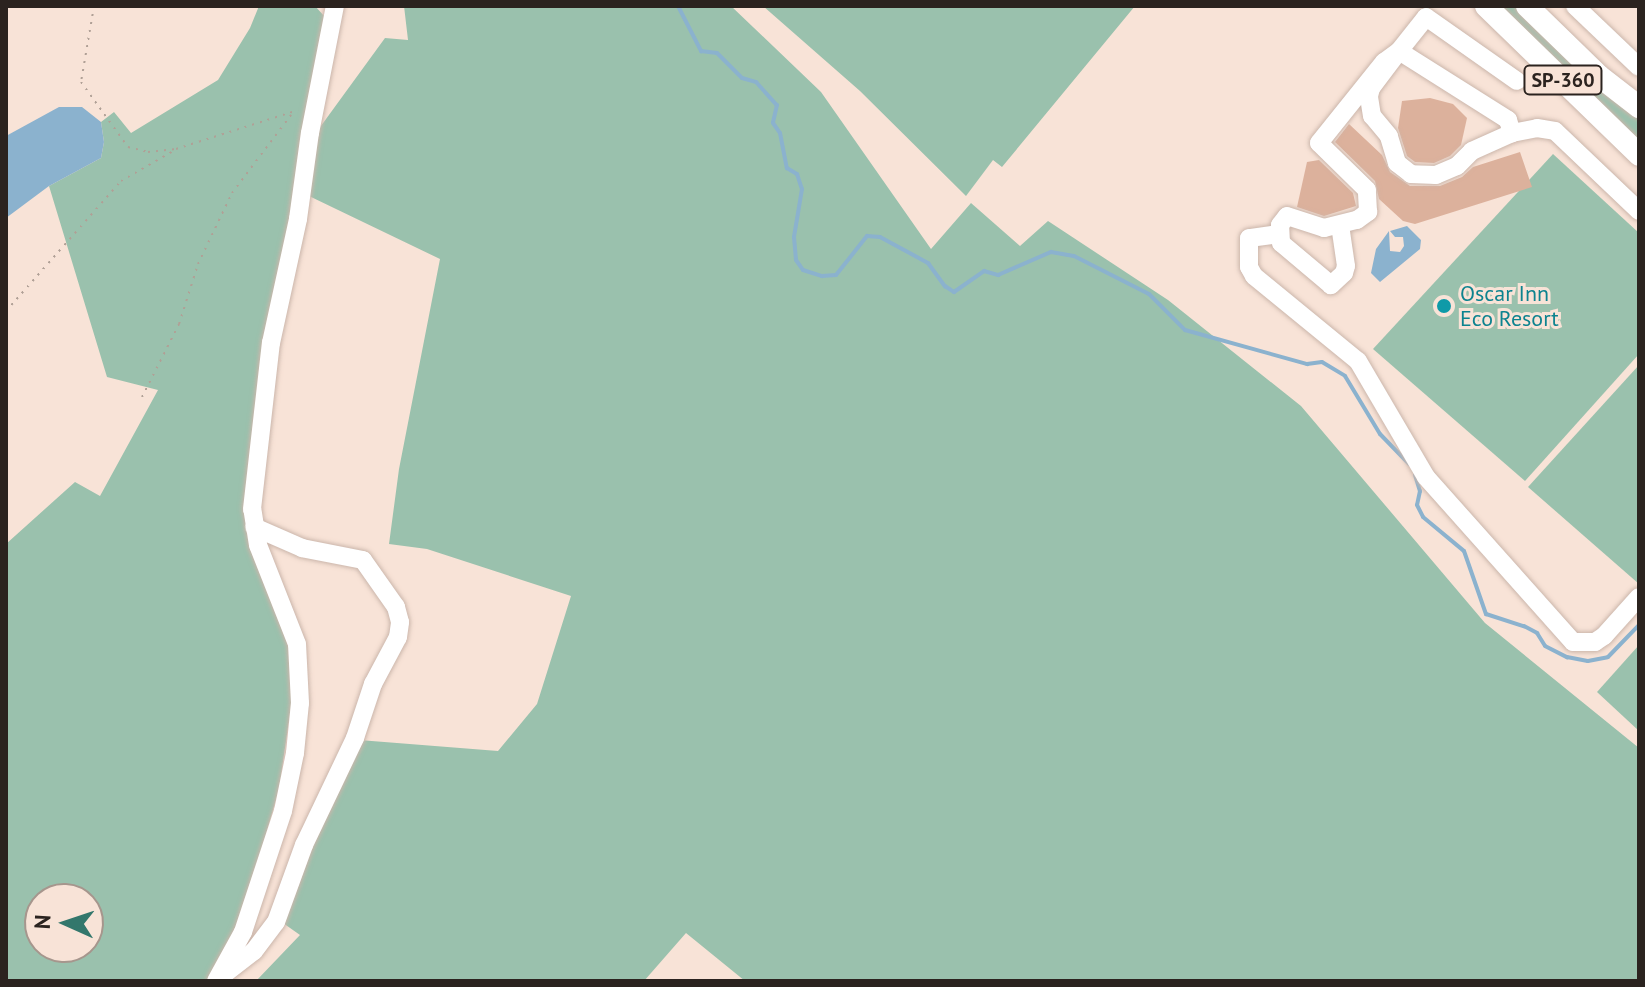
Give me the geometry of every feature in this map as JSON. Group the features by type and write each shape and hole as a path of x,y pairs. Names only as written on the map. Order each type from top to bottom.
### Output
{"main road":[{"name":"SP-360","path":"1486,6 1639,155"},
{"name":"SP-360","path":"1527,6 1599,76 1639,107"}],"street":[{"path":"218,978 243,932 283,811 295,753 300,703 294,632 254,527 253,494 271,343 298,219 335,6"},
{"path":"1575,6 1639,67"},
{"path":"1517,81 1426,17 1371,88 1368,104 1372,116 1389,136 1397,163 1407,172 1436,175 1457,166 1472,151 1512,133 1537,128 1555,131 1639,211"},
{"path":"1399,51 1508,120 1512,133"},
{"path":"1340,225 1346,266 1344,273 1331,285 1287,251 1279,234 1282,219 1287,216 1294,216 1317,227 1340,225 1365,215 1370,196 1319,143 1384,62 1399,51"},
{"path":"1279,234 1249,238 1249,267 1254,276 1358,361 1426,477 1573,642 1595,642 1604,636 1639,597"},
{"path":"218,978 254,951 276,922 304,845 355,738 373,684 399,629 396,607 363,560 302,548 254,527"}],"path":[{"path":"94,6 81,82 123,144 148,152 176,149 292,114"},
{"path":"142,397 179,324 198,264 232,193 292,114 318,95"},
{"path":"6,311 121,181 176,149"}],"green space":[{"path":"259,6 315,6 325,17 246,520 290,652 292,700 279,789 238,931 216,971 205,981 6,981 6,544 75,482 100,496 158,390 107,377 49,186 101,158 104,142 101,122 114,112 131,133 218,80 250,28"},
{"path":"404,6 731,6 821,92 931,249 971,203 1020,246 1048,221 1168,300 1301,406 1485,623 1639,748 1639,981 745,981 686,933 644,981 256,981 300,935 283,923 308,853 359,740 498,751 537,704 571,596 427,549 389,544 399,469 440,259 309,196 318,130 385,38 408,40"},
{"path":"763,6 1135,6 1002,167 993,160 966,196 860,91"},
{"path":"1498,6 1516,6 1583,72 1639,116 1639,141"},
{"path":"1553,154 1639,233 1639,354 1525,481 1373,349"},
{"path":"1639,365 1639,584 1528,487"},
{"path":"1639,645 1639,731 1597,692"}],"water":[{"path":"59,107 82,107 101,122 104,142 101,158 49,186 6,218 6,136"},
{"path":"1407,226 1421,240 1420,249 1380,282 1371,273 1376,249 1389,231 1390,251 1400,252 1404,246 1403,237 1395,237 1390,231"}],"building":[{"path":"1430,98 1453,104 1467,118 1461,145 1450,156 1434,163 1415,162 1407,156 1398,128 1402,101"},
{"path":"1349,124 1382,155 1390,172 1410,186 1440,186 1462,177 1473,167 1520,152 1532,187 1415,224 1403,221 1379,199 1375,181 1335,142"},
{"path":"1319,160 1353,193 1356,206 1324,216 1297,207 1307,162"}],"waterway":[{"path":"678,6 701,51 717,53 742,78 756,82 777,105 773,123 780,133 787,168 797,174 802,189 794,237 796,260 803,270 822,276 836,275 867,236 880,237 928,263 945,286 954,292 984,271 998,275 1051,252 1074,256 1149,294 1185,330 1307,364 1322,362 1345,376 1380,434 1409,464"},
{"path":"1415,475 1420,491 1417,505 1423,517 1464,551 1486,614 1524,626 1537,633 1545,646 1567,657 1588,661 1608,657 1639,625"}],"place":[{"name":"Oscar Inn Eco Resort","path":"1444,306"}]}
